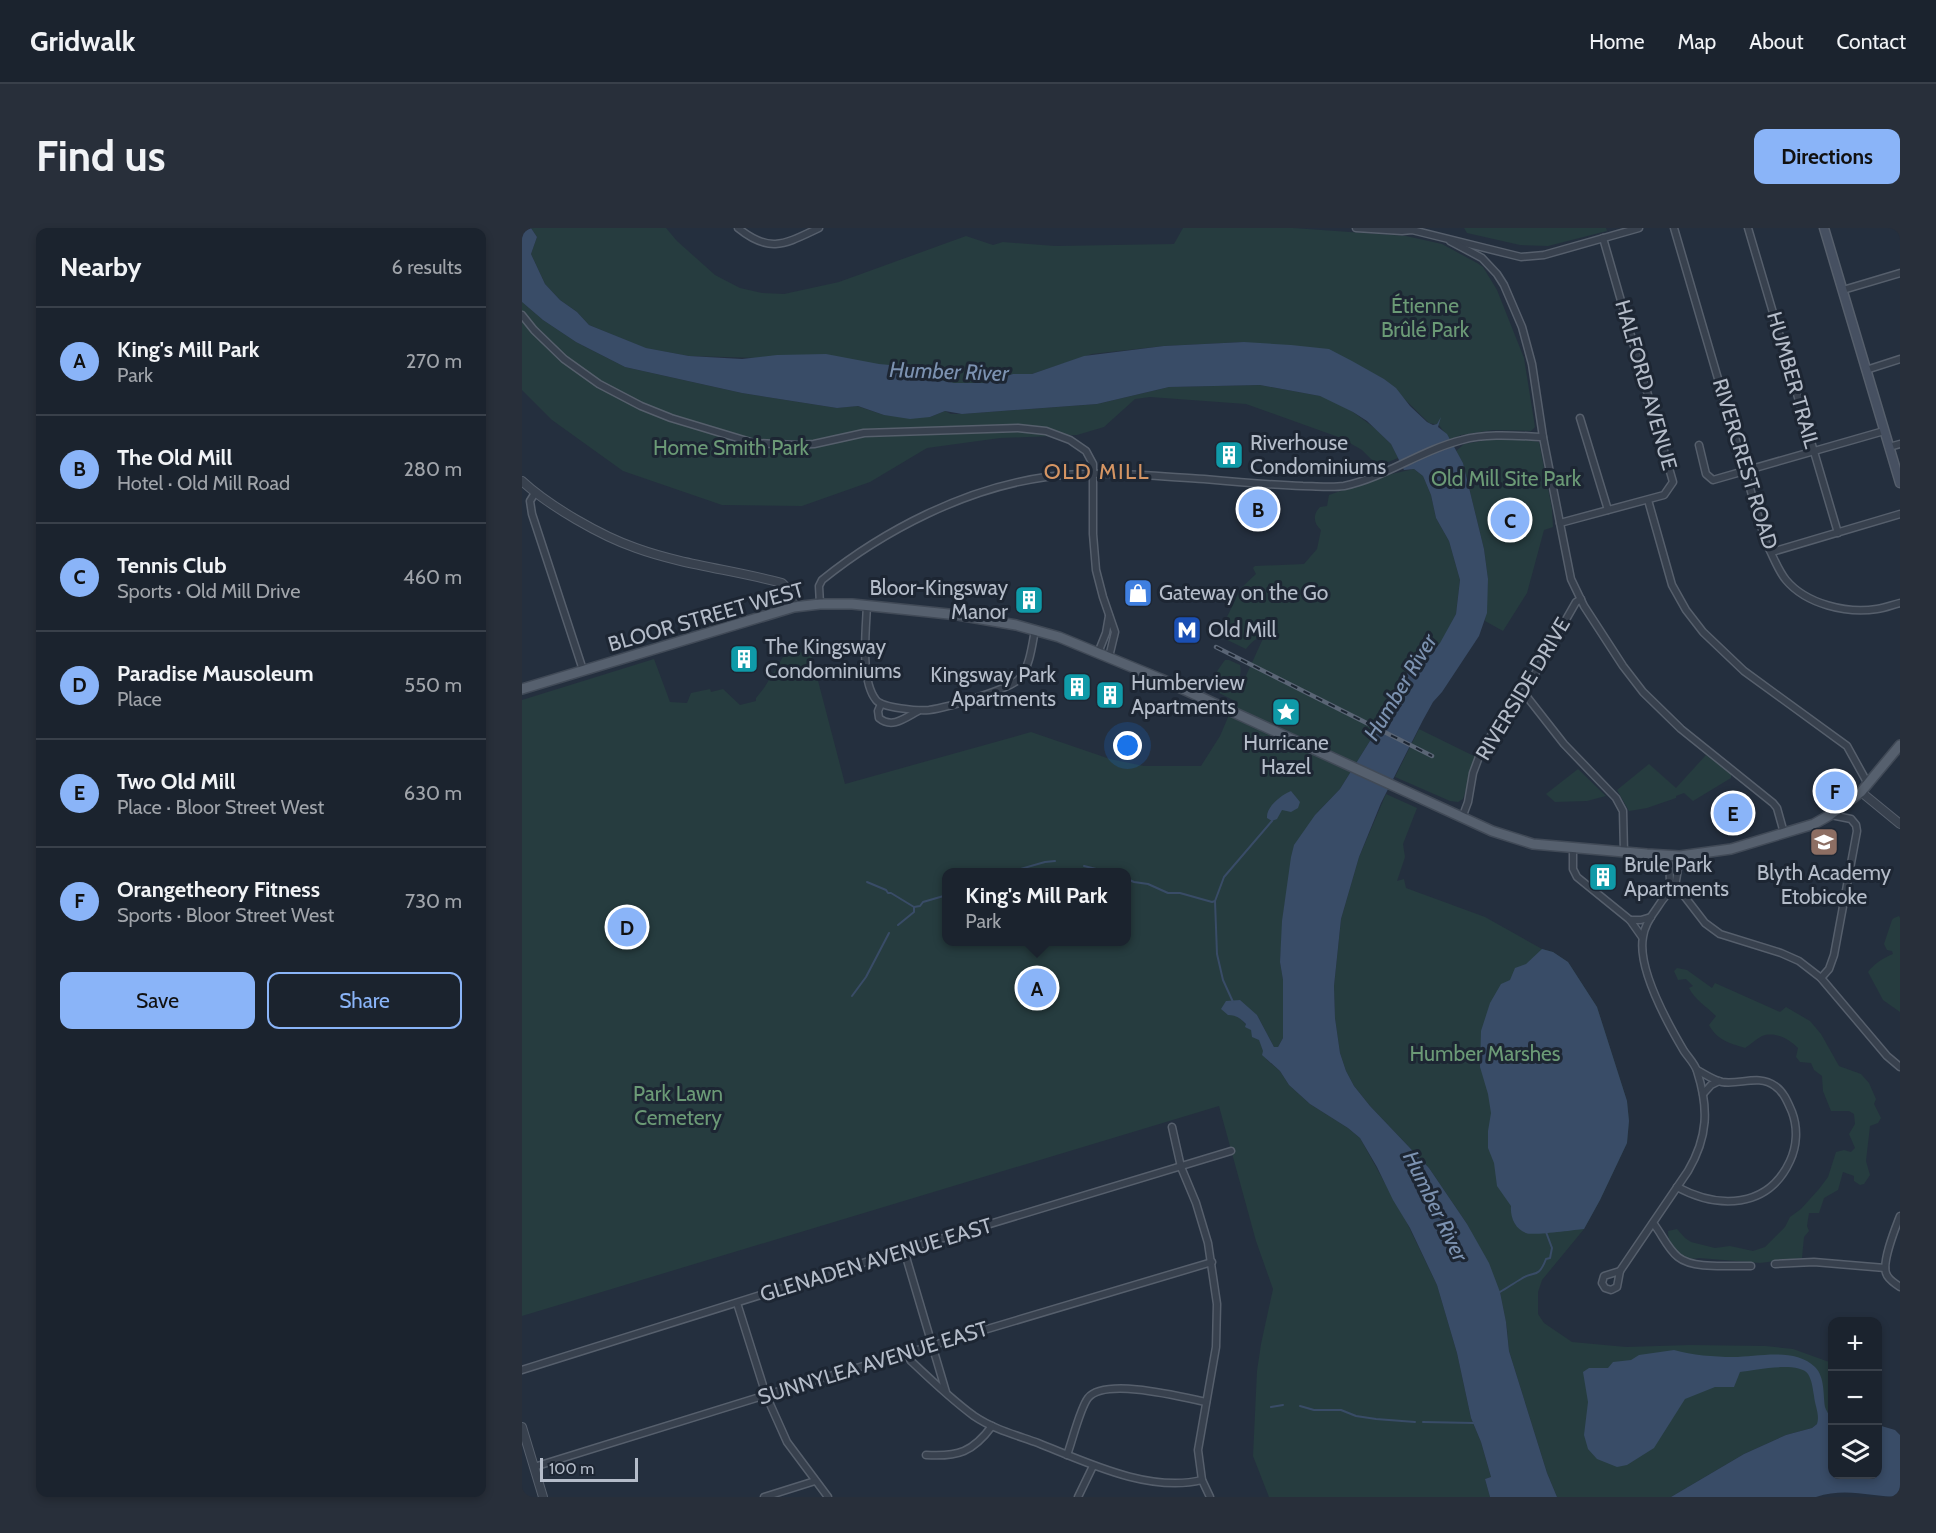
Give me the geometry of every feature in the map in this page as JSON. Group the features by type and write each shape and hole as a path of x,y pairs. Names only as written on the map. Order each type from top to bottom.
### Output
{"main road":[{"path":"1824,228 1900,483"},
{"name":"BLOOR STREET WEST","path":"522,688 794,607 820,604 867,605 977,617 1035,630 1109,657 1462,818 1523,842 1573,849 1669,856 1731,849 1814,824 1861,792 1900,745"}],"street":[{"path":"738,228 757,242 773,244 798,238 819,228"},
{"path":"1356,228 1402,231 1412,229 1450,241 1486,262 1504,285 1528,347 1571,579 1581,599 1623,666 1643,692 1681,729 1773,803 1777,808 1784,833"},
{"path":"1450,241 1466,242 1529,257 1544,255 1639,228"},
{"name":"RIVERCREST ROAD","path":"1674,228 1766,543 1785,579 1798,592 1813,600 1838,607 1880,609 1900,603"},
{"name":"HUMBER TRAIL","path":"1748,228 1838,533"},
{"name":"HALFORD AVENUE","path":"1560,524 1664,495 1674,479 1603,238"},
{"path":"1843,290 1900,273"},
{"path":"522,315 548,344 580,372 599,384 641,406 734,438 772,445 797,445 814,444 864,433 1031,428 1047,431 1070,440 1092,460 1095,474 1093,534 1095,560 1098,581 1115,632 1109,657"},
{"path":"1866,369 1900,360"},
{"path":"1580,418 1608,510"},
{"path":"1698,445 1706,474 1711,480 1884,431"},
{"path":"820,604 819,586 822,580 887,534 953,503 1019,482 1046,477 1095,474 1294,486 1344,486 1386,472 1453,443 1486,437 1543,437"},
{"path":"1889,447 1900,444"},
{"path":"522,481 535,493 607,536 637,549 782,583 790,591 794,607"},
{"path":"535,493 530,498 532,514 583,670"},
{"path":"1648,500 1672,585 1686,610 1703,632 1744,671 1847,746 1868,784"},
{"path":"1772,552 1900,514"},
{"name":"RIVERSIDE DRIVE","path":"1462,818 1468,802 1473,773 1483,746 1524,693 1576,602 1581,599"},
{"path":"867,605 865,668 875,700 881,704 919,711 932,710 1008,687 1019,680 1026,668 1035,630"},
{"path":"1098,653 1107,633 1110,615"},
{"path":"1524,693 1564,744 1618,801 1623,816 1624,853"},
{"path":"881,704 878,711 879,718 884,722 900,721 919,711"},
{"path":"1861,792 1900,824"},
{"path":"1821,978 1829,969 1834,955 1857,831 1851,819 1830,815"},
{"path":"1573,849 1573,869 1577,877 1630,920 1642,937 1646,970 1652,988 1684,1051 1697,1070 1703,1094 1705,1126 1701,1146 1688,1172 1620,1271"},
{"path":"1669,856 1670,882 1709,927 1720,934 1781,952 1821,978 1882,1050 1900,1067"},
{"path":"1675,888 1680,856"},
{"path":"1642,937 1651,916 1667,892 1675,888"},
{"path":"1630,920 1641,920 1651,916"},
{"path":"1697,1070 1719,1081"},
{"path":"1677,1187 1708,1200 1751,1198 1770,1187 1781,1177 1792,1158 1796,1140 1795,1120 1787,1100 1778,1088 1768,1082 1758,1080 1719,1081 1711,1085 1703,1094"},
{"path":"1172,1127 1180,1167 1204,1227 1217,1298 1218,1325 1198,1450 1202,1480 1210,1497"},
{"name":"GLENADEN AVENUE EAST","path":"522,1370 904,1250 1231,1151"},
{"path":"1900,1216 1885,1269 1889,1279 1900,1287"},
{"path":"1653,1223 1673,1251 1684,1261 1698,1265 1751,1266"},
{"path":"904,1250 946,1392"},
{"name":"SUNNYLEA AVENUE EAST","path":"534,1467 1212,1262"},
{"path":"1775,1264 1814,1262 1885,1269"},
{"path":"737,1303 766,1395 787,1442 828,1497"},
{"path":"906,1353 946,1392 975,1416 992,1426 1093,1466 1161,1482 1189,1483 1202,1480"},
{"path":"1067,1455 1086,1400 1098,1392 1140,1389 1206,1402"},
{"path":"926,1455 949,1455 972,1448 992,1426"},
{"path":"522,1427 525,1449 534,1467 543,1497"},
{"path":"1078,1497 1093,1466"},
{"path":"764,1497 815,1481"}],"green space":[{"name":"Étienne Brûlé Park","path":"531,228 666,228 715,275 740,288 762,293 784,294 839,282 966,236 993,245 1003,242 1055,246 1174,244 1183,228 1293,228 1406,236 1442,244 1483,267 1497,290 1524,358 1535,427 1531,431 1493,430 1461,435 1450,440 1439,425 1429,423 1384,379 1369,372 1244,342 1164,346 1092,354 1032,374 1013,374 984,383 954,383 901,366 689,356 645,348 589,325 577,312 560,300 545,284 531,254 537,237"},
{"path":"1464,228 1606,228 1607,231 1548,246 1520,245 1467,233"},
{"name":"Home Smith Park","path":"522,302 543,320 576,342 625,367 742,393 837,408 857,406 884,415 930,417 945,411 951,414 962,414 1097,404 1169,387 1260,385 1332,400 1376,429 1391,444 1398,458 1381,465 1362,450 1341,438 1246,404 1150,397 1135,399 1104,427 1077,435 1000,438 927,448 870,482 802,506 722,505 623,471 552,420 522,390"},
{"name":"Old Mill Site Park","path":"1498,438 1517,438 1539,442 1552,509 1553,527 1544,530 1527,593 1503,631 1485,621 1488,579 1484,549 1463,463 1456,451 1464,444"},
{"name":"Park Lawn Cemetery","path":"1414,469 1423,476 1431,495 1436,518 1449,541 1460,580 1456,614 1441,643 1426,658 1412,667 1402,680 1383,720 1340,789 1315,815 1288,884 1284,909 1280,962 1283,980 1283,1038 1278,1047 1274,1047 1257,1015 1235,1015 1259,1039 1267,1060 1280,1071 1289,1085 1310,1104 1360,1138 1406,1221 1437,1285 1457,1353 1471,1418 1491,1477 1485,1479 1490,1497 1269,1497 1253,1456 1257,1371 1273,1289 1256,1241 1219,1106 522,1316 522,700 654,659 670,702 687,703 691,693 723,689 740,705 756,701 783,657 810,650 845,784 1031,732 1110,759 1144,766 1201,766 1220,736 1235,701 1210,686 1213,679 1225,660 1240,665 1239,691 1266,632 1246,649 1221,637 1225,621 1241,588 1256,574 1253,568 1255,566 1304,564 1317,549 1321,530 1315,522 1315,516 1320,507 1327,506 1329,495 1387,475"},
{"path":"1419,729 1476,757 1463,799 1458,802 1450,801 1395,777"},
{"path":"1706,755 1731,773 1731,778 1693,801 1684,793 1647,808 1629,811 1617,790 1649,764 1676,788"},
{"path":"1578,769 1606,796 1587,801 1555,802 1546,794"},
{"name":"Humber Marshes","path":"1386,794 1417,808 1403,844 1405,857 1397,881 1404,879 1406,888 1485,917 1542,949 1553,952 1568,962 1597,1007 1627,1101 1629,1121 1627,1143 1584,1229 1542,1280 1538,1292 1538,1314 1544,1323 1572,1342 1626,1347 1690,1345 1765,1346 1793,1349 1828,1362 1828,1421 1786,1435 1744,1454 1671,1497 1557,1497 1547,1473 1509,1351 1500,1292 1467,1224 1429,1168 1354,1086 1340,1053 1335,1018 1334,986 1341,919 1359,857"},
{"path":"1899,916 1900,1012 1883,1000 1868,972 1873,966 1893,954 1884,944 1892,920"},
{"path":"1677,968 1687,970 1712,988 1715,983 1780,1012 1786,1007 1810,1021 1821,1034 1839,1066 1861,1074 1869,1083 1876,1099 1874,1104 1881,1118 1878,1123 1870,1126 1866,1161 1870,1175 1864,1184 1860,1185 1854,1181 1854,1176 1843,1172 1838,1190 1824,1198 1819,1213 1809,1213 1807,1226 1809,1231 1804,1237 1802,1258 1760,1263 1692,1259 1681,1255 1670,1243 1668,1231 1677,1229 1691,1242 1715,1248 1730,1246 1753,1251 1765,1247 1828,1177 1836,1152 1844,1150 1851,1152 1855,1148 1849,1134 1855,1124 1854,1114 1849,1111 1831,1111 1823,1091 1822,1076 1814,1070 1811,1063 1800,1062 1796,1057 1798,1048 1786,1039 1772,1034 1762,1036 1745,1048 1720,1038 1709,1025 1716,1016 1694,996 1689,988 1693,986 1686,979 1678,980 1674,971"}],"water":[{"name":"Humber River","path":"522,228 531,228 537,237 531,254 545,284 560,300 577,312 589,325 646,348 689,356 742,359 777,355 826,354 901,366 954,383 984,383 1013,374 1032,374 1084,356 1164,346 1244,342 1291,345 1329,349 1384,379 1396,388 1427,422 1437,424 1441,417 1438,427 1447,434 1463,463 1484,549 1488,579 1487,613 1479,636 1423,720 1381,803 1359,857 1341,919 1334,986 1335,1018 1340,1053 1354,1086 1429,1168 1467,1224 1489,1263 1500,1292 1509,1351 1547,1473 1557,1497 1490,1497 1485,1479 1491,1477 1471,1418 1457,1353 1437,1285 1377,1167 1360,1138 1310,1104 1289,1085 1280,1071 1262,1055 1259,1040 1252,1037 1251,1030 1245,1027 1246,1024 1238,1017 1228,1015 1221,1009 1226,1001 1240,1000 1257,1015 1274,1047 1278,1047 1283,1038 1283,980 1280,962 1282,921 1294,845 1315,815 1340,789 1383,720 1402,680 1412,667 1426,658 1440,643 1456,614 1460,580 1449,541 1436,518 1431,495 1423,476 1414,469 1404,470 1391,444 1367,421 1353,412 1320,396 1260,385 1169,387 1097,404 962,414 945,411 930,417 910,419 884,415 858,406 837,408 742,393 625,367 576,342 543,320 522,302"},
{"path":"1291,791 1300,802 1298,808 1291,812 1282,810 1277,819 1272,821 1267,818 1275,802"},
{"path":"1542,949 1553,952 1568,962 1597,1007 1627,1101 1629,1121 1627,1143 1584,1229 1530,1234 1516,1226 1511,1214 1511,1206 1497,1186 1494,1163 1488,1148 1491,1113 1480,1067 1481,1031 1490,1003 1501,984 1510,980 1515,968 1526,964"},
{"path":"1674,1350 1718,1357 1776,1354 1797,1357 1806,1361 1818,1371 1823,1386 1825,1407 1828,1413 1828,1479 1882,1479 1882,1426 1895,1430 1900,1435 1900,1497 1838,1493 1816,1497 1671,1497 1744,1454 1817,1424 1818,1414 1810,1379 1803,1370 1795,1368 1776,1367 1740,1372 1734,1387 1715,1387 1685,1399 1654,1448 1627,1465 1617,1467 1597,1459 1588,1449 1584,1435 1588,1402 1583,1372 1589,1368 1608,1368 1613,1362 1631,1360 1639,1355"}],"waterway":[{"path":"1233,1002 1223,980 1217,954 1215,901 1224,877 1272,821"},
{"path":"1024,868 1055,861"},
{"path":"1084,866 1092,868"},
{"path":"1131,881 1148,884 1168,893 1180,893 1215,901"},
{"path":"867,882 886,890 914,907 942,896"},
{"path":"898,925 914,912 914,907"},
{"path":"852,996 866,977 889,933"},
{"path":"1500,1292 1525,1276 1541,1270 1546,1259 1550,1258 1552,1248 1546,1232"},
{"path":"1271,1407 1283,1405"},
{"path":"1300,1406 1314,1410 1341,1410 1356,1416 1376,1419 1415,1422"},
{"path":"1423,1422 1474,1423"}],"railway":[{"path":"1216,647 1432,756"}],"place":[{"name":"Riverhouse Condominiums","path":"1229,455"},
{"name":"The Old Mill","path":"1258,509"},
{"name":"Tennis Club","path":"1510,520"},
{"name":"Gateway on the Go","path":"1138,593"},
{"name":"Bloor-Kingsway Manor","path":"1029,600"},
{"name":"Old Mill","path":"1187,630"},
{"name":"The Kingsway Condominiums","path":"744,659"},
{"name":"Kingsway Park Apartments","path":"1077,687"},
{"name":"Humberview Apartments","path":"1110,695"},
{"name":"Hurricane Hazel","path":"1286,712"},
{"name":"Orangetheory Fitness","path":"1835,791"},
{"name":"Two Old Mill","path":"1733,813"},
{"name":"Blyth Academy Etobicoke","path":"1824,842"},
{"name":"Brule Park Apartments","path":"1603,877"},
{"name":"Paradise Mausoleum","path":"627,927"},
{"name":"King's Mill Park","path":"1037,988"}],"district":[{"name":"OLD MILL","path":"1097,471"}]}
